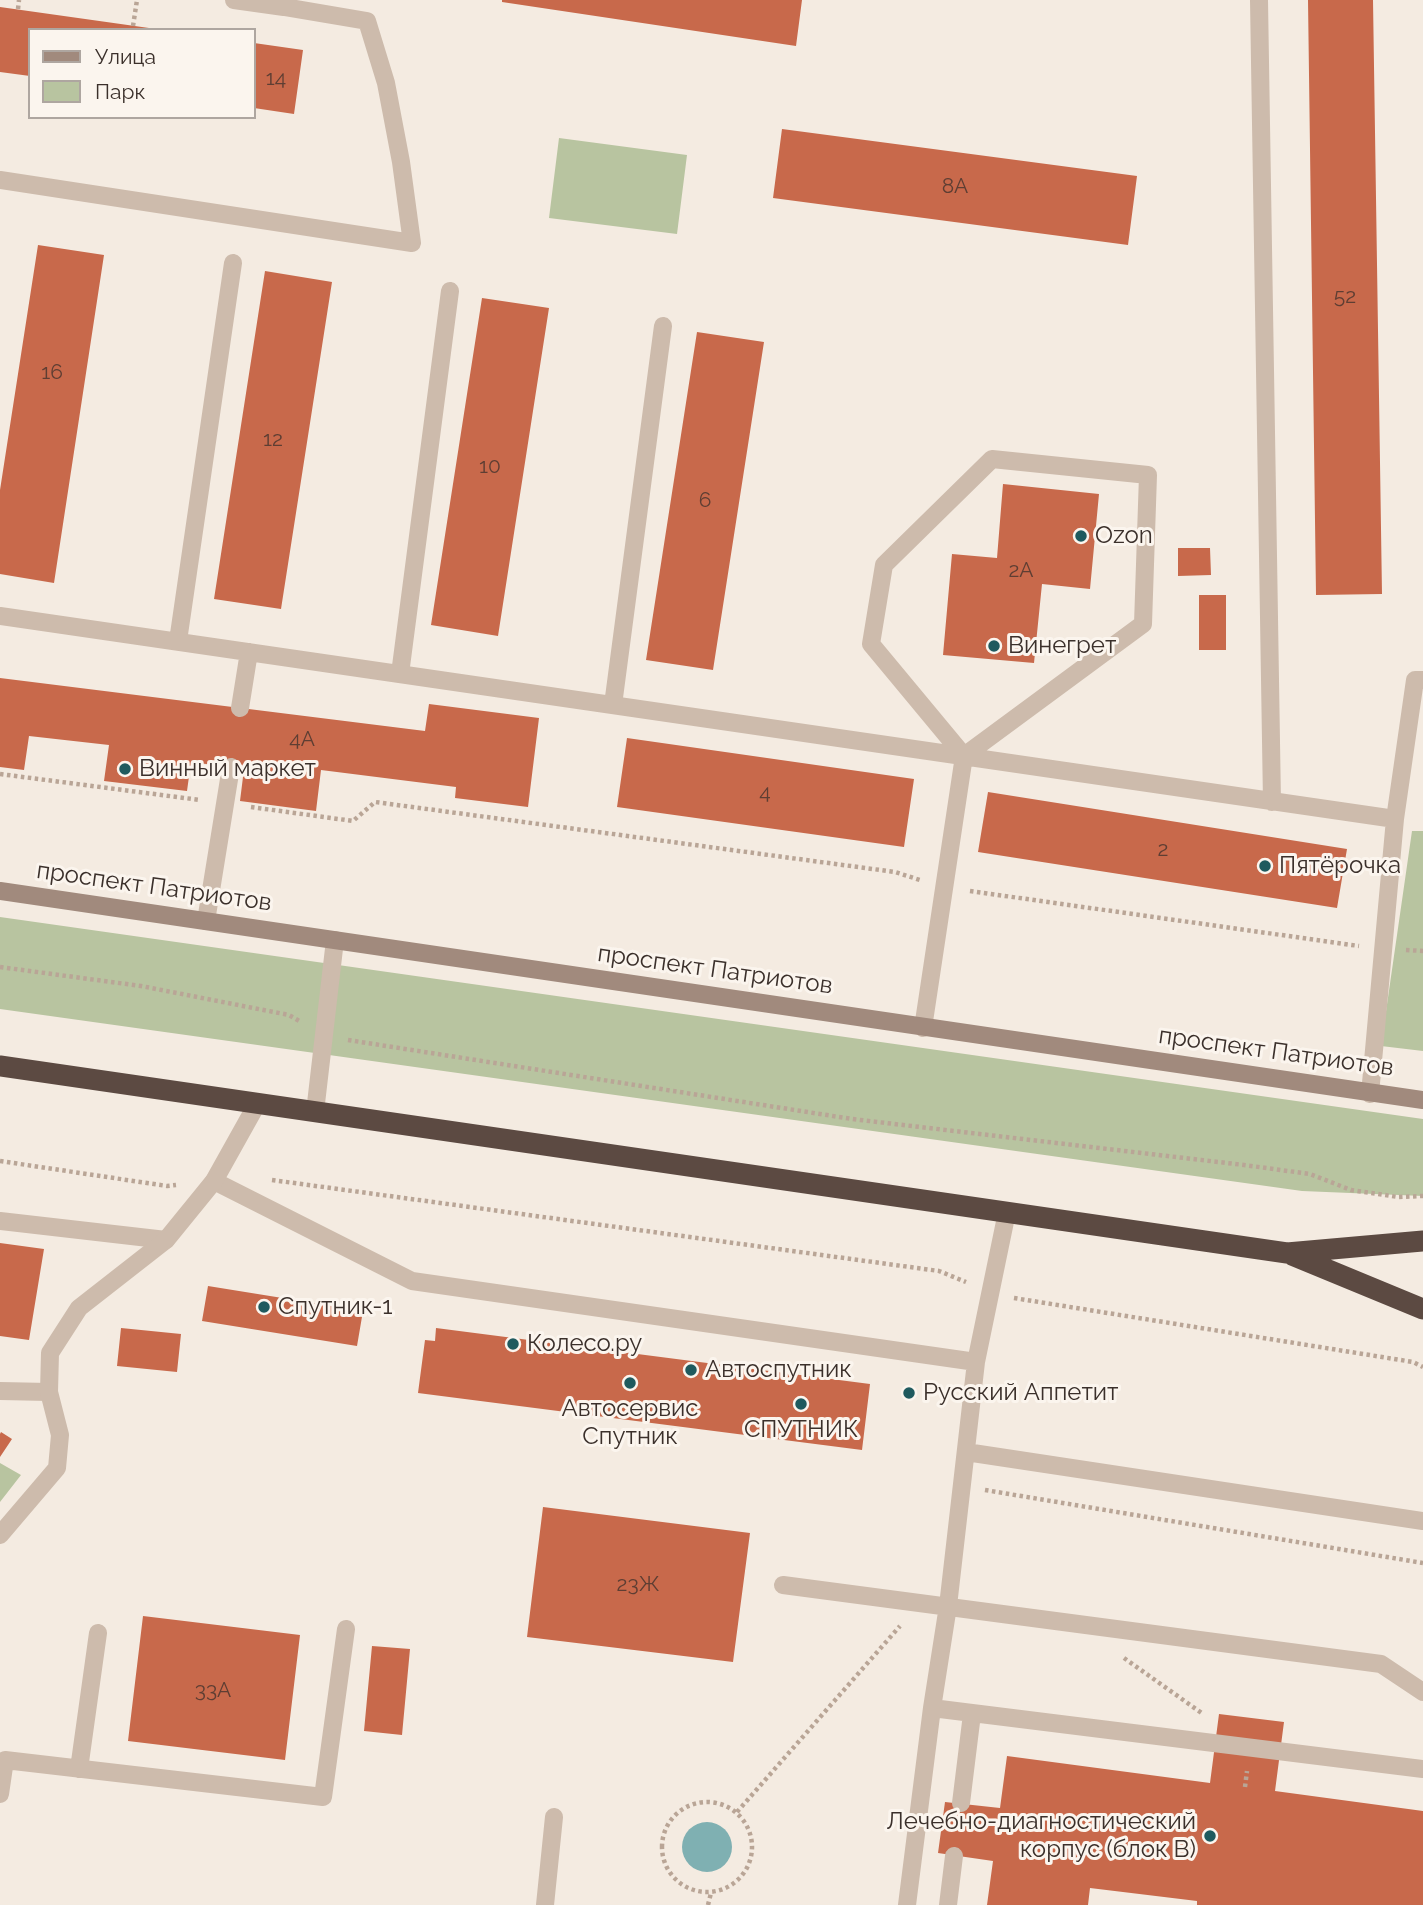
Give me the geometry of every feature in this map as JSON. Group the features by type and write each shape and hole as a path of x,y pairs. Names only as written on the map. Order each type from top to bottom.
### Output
{"highway":[{"path":"0,1066 1287,1253 1423,1241"},
{"path":"1287,1253 1423,1309"}],"street":[{"path":"0,180 412,243 387,83 367,21 285,4 234,0"},
{"path":"1259,0 1272,802"},
{"path":"178,641 233,263"},
{"path":"400,674 450,291"},
{"path":"613,705 663,326"},
{"path":"923,1028 964,756 1143,624 1148,475 992,459 884,565 871,644 964,756"},
{"path":"0,616 1395,819"},
{"path":"240,708 249,652"},
{"path":"1370,1094 1395,819 1415,680 1423,680"},
{"path":"206,921 231,767"},
{"name":"проспект Патриотов","path":"0,891 1423,1100"},
{"path":"315,1112 335,940"},
{"path":"0,1535 57,1468 60,1435 49,1392 50,1353 79,1308 166,1240 214,1181 257,1104"},
{"path":"214,1181 412,1281 976,1362"},
{"path":"907,1905 948,1606 976,1362 1007,1212"},
{"path":"0,1221 166,1240"},
{"path":"2,1396 49,1392"},
{"path":"966,1452 1423,1521"},
{"path":"783,1585 1381,1664 1423,1692"},
{"path":"0,1794 5,1760 323,1797 346,1629"},
{"path":"79,1769 98,1633"},
{"path":"932,1709 1423,1769"},
{"path":"961,1803 972,1714"},
{"path":"545,1905 554,1817"},
{"path":"948,1905 954,1856"}],"path":[{"path":"18,9 19,0"},
{"path":"133,26 137,0"},
{"path":"0,774 353,821 375,802 895,872 944,887 1384,949 1423,951"},
{"path":"0,967 141,986 289,1015 324,1036 852,1119 1244,1165 1310,1174 1351,1190 1398,1197 1423,1196"},
{"path":"0,1161 167,1186 214,1181"},
{"path":"265,1180 939,1272 990,1293 1413,1362 1423,1367"},
{"path":"962,1486 1423,1563"},
{"path":"737,1812 920,1603"},
{"path":"1119,1654 1207,1717"},
{"path":"1245,1787 1251,1748"},
{"path":"703,1801 721,1803 737,1812 748,1826 753,1843 751,1861 743,1877 728,1888 711,1893 693,1890 677,1882 666,1868 661,1851 663,1833 672,1818 686,1806 703,1801"},
{"path":"708,1905 711,1893"}],"green space":[{"path":"559,138 687,155 677,234 549,218"},
{"path":"1412,831 1423,831 1423,1051 1381,1046"},
{"path":"0,917 1423,1119 1423,1196 1302,1191 0,1009"},
{"path":"0,1463 21,1475 0,1502"}],"water":[{"path":"707,1822 725,1829 732,1847 725,1865 707,1872 689,1865 682,1847 689,1829"}],"building":[{"path":"502,0 802,0 796,46"},
{"path":"1308,0 1373,0 1382,594 1316,595"},
{"path":"0,7 149,28 28,28 28,76 0,72"},
{"path":"256,43 303,50 294,114 256,108"},
{"path":"782,129 1137,176 1128,245 773,198"},
{"path":"38,245 104,255 54,583 0,574 0,490"},
{"path":"265,271 332,282 281,609 214,599"},
{"path":"482,298 549,308 498,636 431,625"},
{"path":"697,332 764,342 713,670 646,660"},
{"path":"1003,484 1099,494 1090,589 1042,584 1034,663 943,655 952,554 997,558"},
{"path":"1178,548 1210,548 1211,575 1178,576"},
{"path":"1199,595 1226,595 1226,650 1199,650"},
{"path":"0,678 425,731 429,704 539,718 528,807 455,798 456,787 321,770 316,811 240,801 244,769 191,762 187,791 104,781 109,745 29,736 24,770 0,767"},
{"path":"627,738 914,779 904,847 617,807"},
{"path":"988,792 1347,849 1337,908 978,852"},
{"path":"0,1243 44,1249 29,1340 0,1336"},
{"path":"208,1286 363,1311 357,1346 202,1321"},
{"path":"121,1328 181,1334 177,1372 117,1366"},
{"path":"436,1328 870,1384 862,1450 418,1393 425,1340 435,1341"},
{"path":"1,1432 12,1439 0,1457 0,1434"},
{"path":"543,1507 750,1533 733,1662 527,1637"},
{"path":"143,1616 300,1635 285,1760 128,1741"},
{"path":"372,1646 410,1649 402,1735 364,1731"},
{"name":"Лечебно-диагностический корпус (блок В)","path":"1219,1714 1284,1722 1275,1791 1423,1811 1423,1905 1197,1905 1197,1901 1090,1888 1088,1905 987,1905 993,1861 938,1853 945,1802 1000,1808 1007,1756 1210,1783"}],"place":[{"name":"Ozon","path":"1081,536"},
{"name":"Винегрет","path":"994,646"},
{"name":"Винный маркет","path":"125,769"},
{"name":"Пятёрочка","path":"1265,866"},
{"name":"Спутник-1","path":"264,1307"},
{"name":"Колесо.ру","path":"513,1344"},
{"name":"Автоспутник","path":"691,1370"},
{"name":"Автосервис Спутник","path":"630,1383"},
{"name":"Русский Аппетит","path":"909,1393"},
{"name":"СПУТНИК","path":"801,1404"},
{"name":"Лечебно-диагностический корпус (блок В)","path":"1210,1836"}]}
